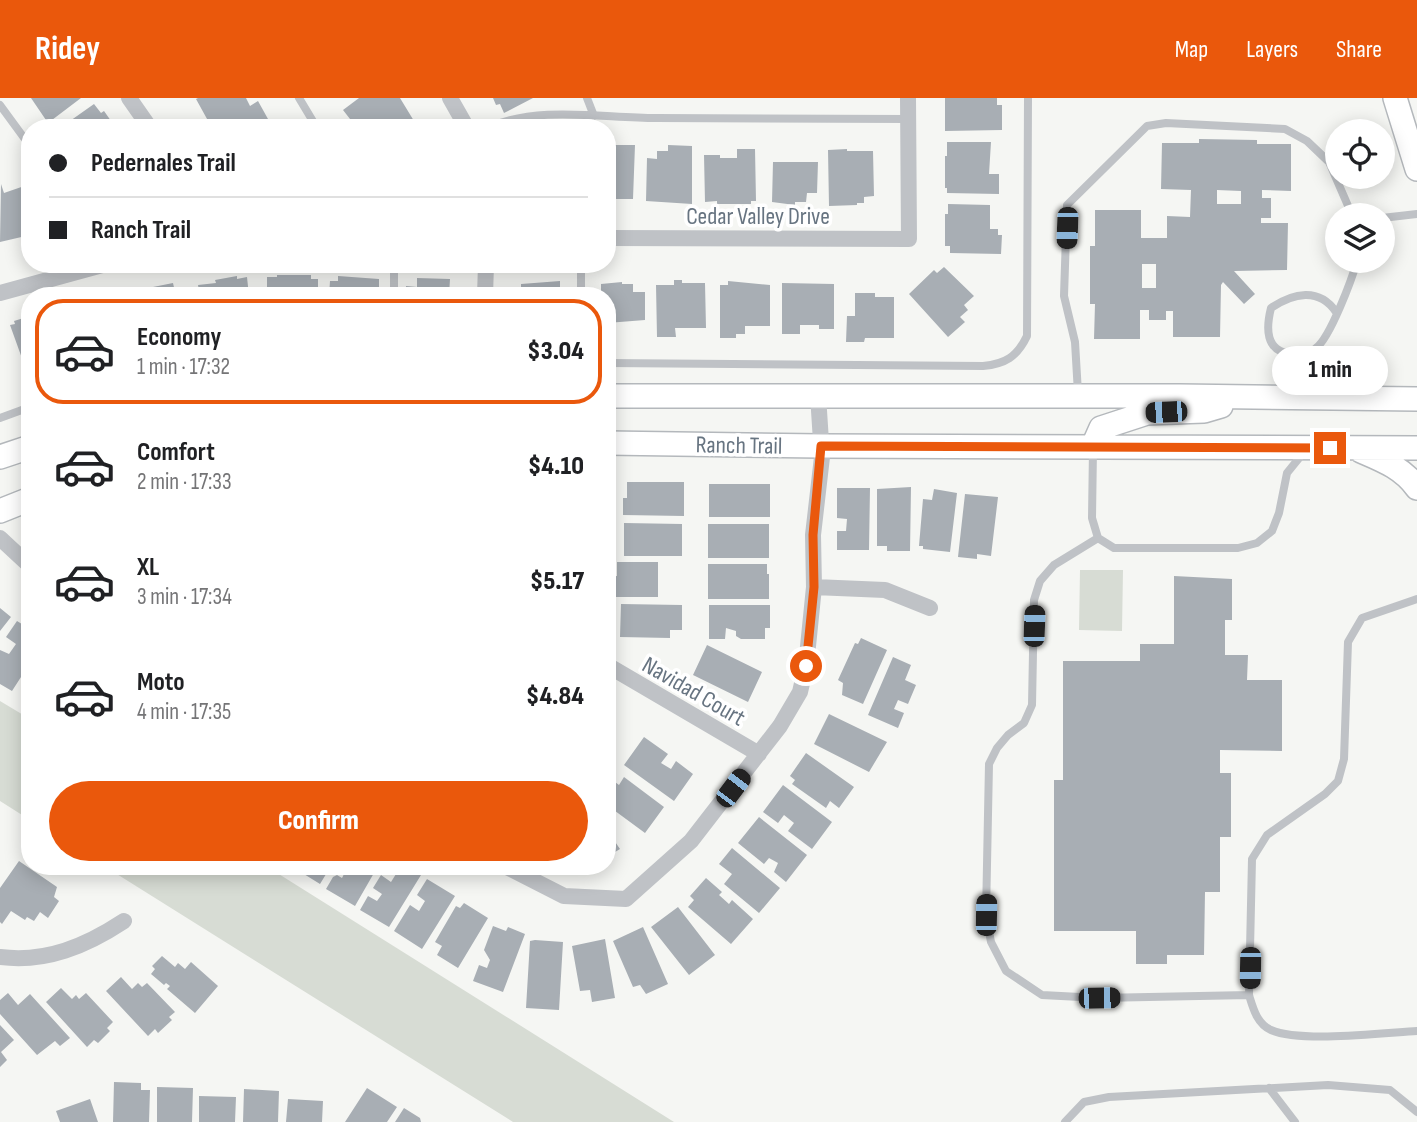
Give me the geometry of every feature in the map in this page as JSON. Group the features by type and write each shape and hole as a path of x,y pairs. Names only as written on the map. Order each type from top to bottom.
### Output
{"main road":[{"path":"1395,98 1417,169"},
{"name":"Ranch Trail","path":"616,396 1417,399"},
{"path":"1093,446 1101,428 1147,413 1204,411 1254,397"},
{"name":"Ranch Trail","path":"616,443 1417,448"},
{"path":"1354,448 1398,468 1417,488"},
{"path":"0,457 21,450"},
{"path":"0,511 21,503"}],"street":[{"path":"129,98 144,119"},
{"path":"450,98 462,119"},
{"path":"908,98 908,119"},
{"name":"Cedar Valley Drive","path":"616,239 909,239 908,119"},
{"path":"0,293 70,273"},
{"path":"523,875 564,896 626,898 691,841 780,726 800,692 806,666 814,587 813,535 821,446 818,395"},
{"path":"0,538 21,558"},
{"path":"814,587 885,590 930,608"},
{"name":"Navidad Court","path":"616,670 759,754"},
{"path":"0,957 34,959 69,951 101,936 124,921"}],"lane":[{"path":"299,98 312,119"},
{"path":"587,98 594,116"},
{"path":"616,363 983,366 999,365 1011,359 1022,347 1027,336 1028,98"},
{"path":"0,107 21,134"},
{"path":"513,119 545,114 652,118 908,119"},
{"path":"1079,396 1075,342 1064,296 1067,205 1147,126 1166,123 1284,129 1307,141 1329,162 1347,203"},
{"path":"1395,217 1417,214"},
{"path":"1336,312 1331,304 1313,295 1297,295 1284,299 1271,308 1268,334 1272,346 1283,353 1299,355 1315,350 1327,336 1354,273"},
{"path":"0,418 21,410"},
{"path":"1093,446 1092,519 1098,538 1114,548 1238,548 1257,543 1272,531 1279,513 1287,473 1306,448"},
{"path":"1098,538 1054,565 1040,581 1034,600 1032,705 1028,717 997,748 989,764 986,915 991,942 1006,971 1042,995 1099,998 1249,995"},
{"path":"1417,599 1362,618 1348,642 1344,759 1338,781 1325,794 1267,835 1252,859 1249,995 1255,1015 1270,1030 1293,1035 1417,1031"},
{"path":"1065,1122 1084,1102 1109,1097 1328,1085 1390,1090 1417,1112"},
{"path":"1269,1088 1295,1122"}],"shaded area":[{"path":"1080,570 1123,570 1122,631 1079,630"},
{"path":"0,701 21,714 21,814 0,801"},
{"path":"118,875 280,875 674,1122 513,1122"}],"building":[{"path":"31,98 81,98 53,119 45,119"},
{"path":"246,98 250,106 258,101 268,119 207,119 196,99"},
{"path":"359,98 400,98 413,119 350,119 343,110"},
{"path":"493,98 533,98 504,113"},
{"path":"945,98 997,98 997,105 1002,105 1002,130 945,131"},
{"path":"94,104 110,119 73,119"},
{"path":"1199,139 1257,140 1257,144 1291,144 1291,191 1262,190 1262,198 1271,198 1271,218 1261,218 1261,223 1288,223 1287,270 1234,271 1255,294 1244,304 1223,282 1220,337 1173,337 1173,311 1166,311 1166,320 1149,320 1149,310 1140,310 1140,339 1094,339 1095,304 1090,304 1090,246 1095,246 1095,210 1141,210 1141,238 1167,238 1167,216 1190,217 1191,190 1161,189 1162,143 1199,143","holes":["1217,190 1241,191 1241,204 1217,204","1142,264 1156,264 1156,288 1142,288"]},
{"path":"947,142 991,142 989,174 999,174 999,194 947,193"},
{"path":"616,145 635,145 633,199 616,199"},
{"path":"668,145 692,146 692,204 646,201 647,158 657,159 657,151 668,151"},
{"path":"737,149 755,149 756,201 751,201 751,204 705,202 704,155 737,158"},
{"path":"828,150 873,151 874,196 864,197 864,203 857,205 829,206"},
{"path":"773,162 818,162 817,193 807,193 806,202 795,202 795,205 772,202"},
{"path":"1,184 4,193 21,187 21,237 0,242"},
{"path":"948,204 990,205 990,229 998,229 998,235 1002,235 1001,254 950,253 950,246 945,246 945,214 948,214"},
{"path":"944,267 974,296 964,305 968,310 960,317 965,322 948,337 909,294 934,270 937,273"},
{"path":"311,275 311,279 318,279 318,287 267,287 267,277"},
{"path":"338,276 379,279 379,287 330,287 330,281 338,281"},
{"path":"247,277 248,287 198,287 216,283 215,280"},
{"path":"417,278 450,279 450,287 417,287"},
{"path":"674,280 682,280 682,283 705,283 706,328 675,328 676,337 657,337 656,285 674,285"},
{"path":"560,281 560,287 521,287 521,284"},
{"path":"728,281 770,285 770,326 745,326 745,334 736,334 736,338 720,338 720,285 728,285"},
{"path":"173,283 174,287 153,287"},
{"path":"782,283 834,284 834,329 819,329 819,325 800,325 800,334 782,334"},
{"path":"601,284 633,284 633,292 645,292 645,320 616,322 616,287 601,287"},
{"path":"855,293 894,297 894,338 865,338 864,342 846,342 847,316 855,316"},
{"path":"21,319 21,356 10,325 15,324 14,321"},
{"path":"627,482 684,482 684,516 623,515"},
{"path":"709,484 770,484 770,517 709,517"},
{"path":"911,487 910,551 887,551 887,546 877,546 877,489"},
{"path":"837,488 870,488 869,550 837,550 837,531 846,531 847,519 837,518"},
{"path":"934,489 957,493 950,552 923,549 923,546 919,546 923,499 932,500"},
{"path":"965,494 998,497 991,556 977,554 977,559 958,557"},
{"path":"624,523 682,524 682,556 624,556"},
{"path":"708,524 769,524 769,558 708,558"},
{"path":"617,562 658,562 658,597 616,597"},
{"path":"708,564 767,564 769,599 708,599"},
{"path":"1174,576 1232,579 1232,620 1225,620 1225,655 1248,655 1247,680 1282,680 1282,751 1220,750 1220,773 1231,773 1231,837 1220,837 1220,892 1205,892 1204,955 1167,955 1167,964 1136,964 1136,931 1054,931 1054,780 1063,780 1063,661 1140,661 1140,644 1174,644"},
{"path":"621,604 682,605 682,630 670,630 670,638 620,637"},
{"path":"709,605 770,605 770,628 765,628 765,639 741,639 736,636 736,631 726,628 725,639 709,639"},
{"path":"0,608 11,617 0,631"},
{"path":"17,621 21,623 21,677 12,691 0,684 0,650 9,654 16,644 6,637"},
{"path":"861,638 887,650 863,704 842,695 843,683 838,680 855,643 858,644"},
{"path":"707,645 762,672 748,702 693,675"},
{"path":"893,657 911,665 905,680 916,685 908,704 898,700 894,709 904,713 898,728 868,715"},
{"path":"829,714 887,742 869,772 814,744"},
{"path":"644,737 668,754 661,763 671,769 676,761 693,774 674,801 624,765"},
{"path":"806,753 854,787 839,808 830,801 826,808 792,784 795,780 790,776"},
{"path":"624,777 664,807 645,833 616,812 616,783 619,785"},
{"path":"783,785 832,822 812,849 788,831 794,823 784,815 778,823 763,812"},
{"path":"759,817 807,855 786,882 774,872 778,863 769,858 764,864 738,843"},
{"path":"732,848 780,888 759,913 724,884 732,874 719,864"},
{"path":"19,861 21,875 39,875 57,887 54,897 59,901 48,918 40,912 34,921 27,917 25,920 11,911 2,924 0,888"},
{"path":"306,875 326,875 320,884"},
{"path":"337,875 342,878 344,875 373,875 355,906 326,889 333,877"},
{"path":"381,875 391,882 395,875 421,875 389,927 360,910 368,896 377,901 382,894 373,888"},
{"path":"706,878 722,892 719,895 729,904 732,900 753,919 731,944 688,907 694,900 690,896"},
{"path":"427,879 455,896 422,949 394,931 410,905 419,911 425,901 417,895"},
{"path":"464,903 488,918 458,968 437,955 442,946 435,942 456,906 460,908"},
{"path":"678,907 715,955 689,975 651,927"},
{"path":"493,926 506,931 508,927 525,934 503,992 473,981 479,965 487,968 490,960 484,950"},
{"path":"643,927 668,984 646,994 640,985 633,987 613,941"},
{"path":"605,939 615,998 592,1002 590,990 580,991 572,946"},
{"path":"530,941 563,942 559,1010 526,1008"},
{"path":"162,956 175,967 178,963 185,969 191,962 218,986 195,1013 167,989 170,986 166,983 164,985 151,974 155,969 152,966"},
{"path":"121,977 132,989 138,983 142,987 147,983 175,1012 169,1017 172,1020 158,1033 155,1029 148,1036 106,991"},
{"path":"61,988 72,999 76,995 79,999 86,993 113,1022 107,1028 110,1031 98,1043 94,1040 87,1047 46,1002"},
{"path":"8,993 18,1005 30,994 70,1038 60,1046 55,1041 37,1055 0,1014 0,1000"},
{"path":"0,1025 14,1040 1,1052 7,1060 0,1067"},
{"path":"114,1082 141,1083 141,1090 150,1090 149,1122 113,1122"},
{"path":"157,1087 193,1088 192,1122 157,1122"},
{"path":"367,1088 397,1107 387,1122 345,1122"},
{"path":"244,1089 279,1091 278,1122 243,1122"},
{"path":"199,1096 236,1097 235,1122 199,1122"},
{"path":"90,1099 98,1122 60,1122 56,1111"},
{"path":"288,1099 323,1101 322,1122 286,1122"},
{"path":"404,1108 420,1118 421,1122 395,1122"}],"route":[{"path":"806,666 814,587 813,535 821,446 1330,448"}]}
